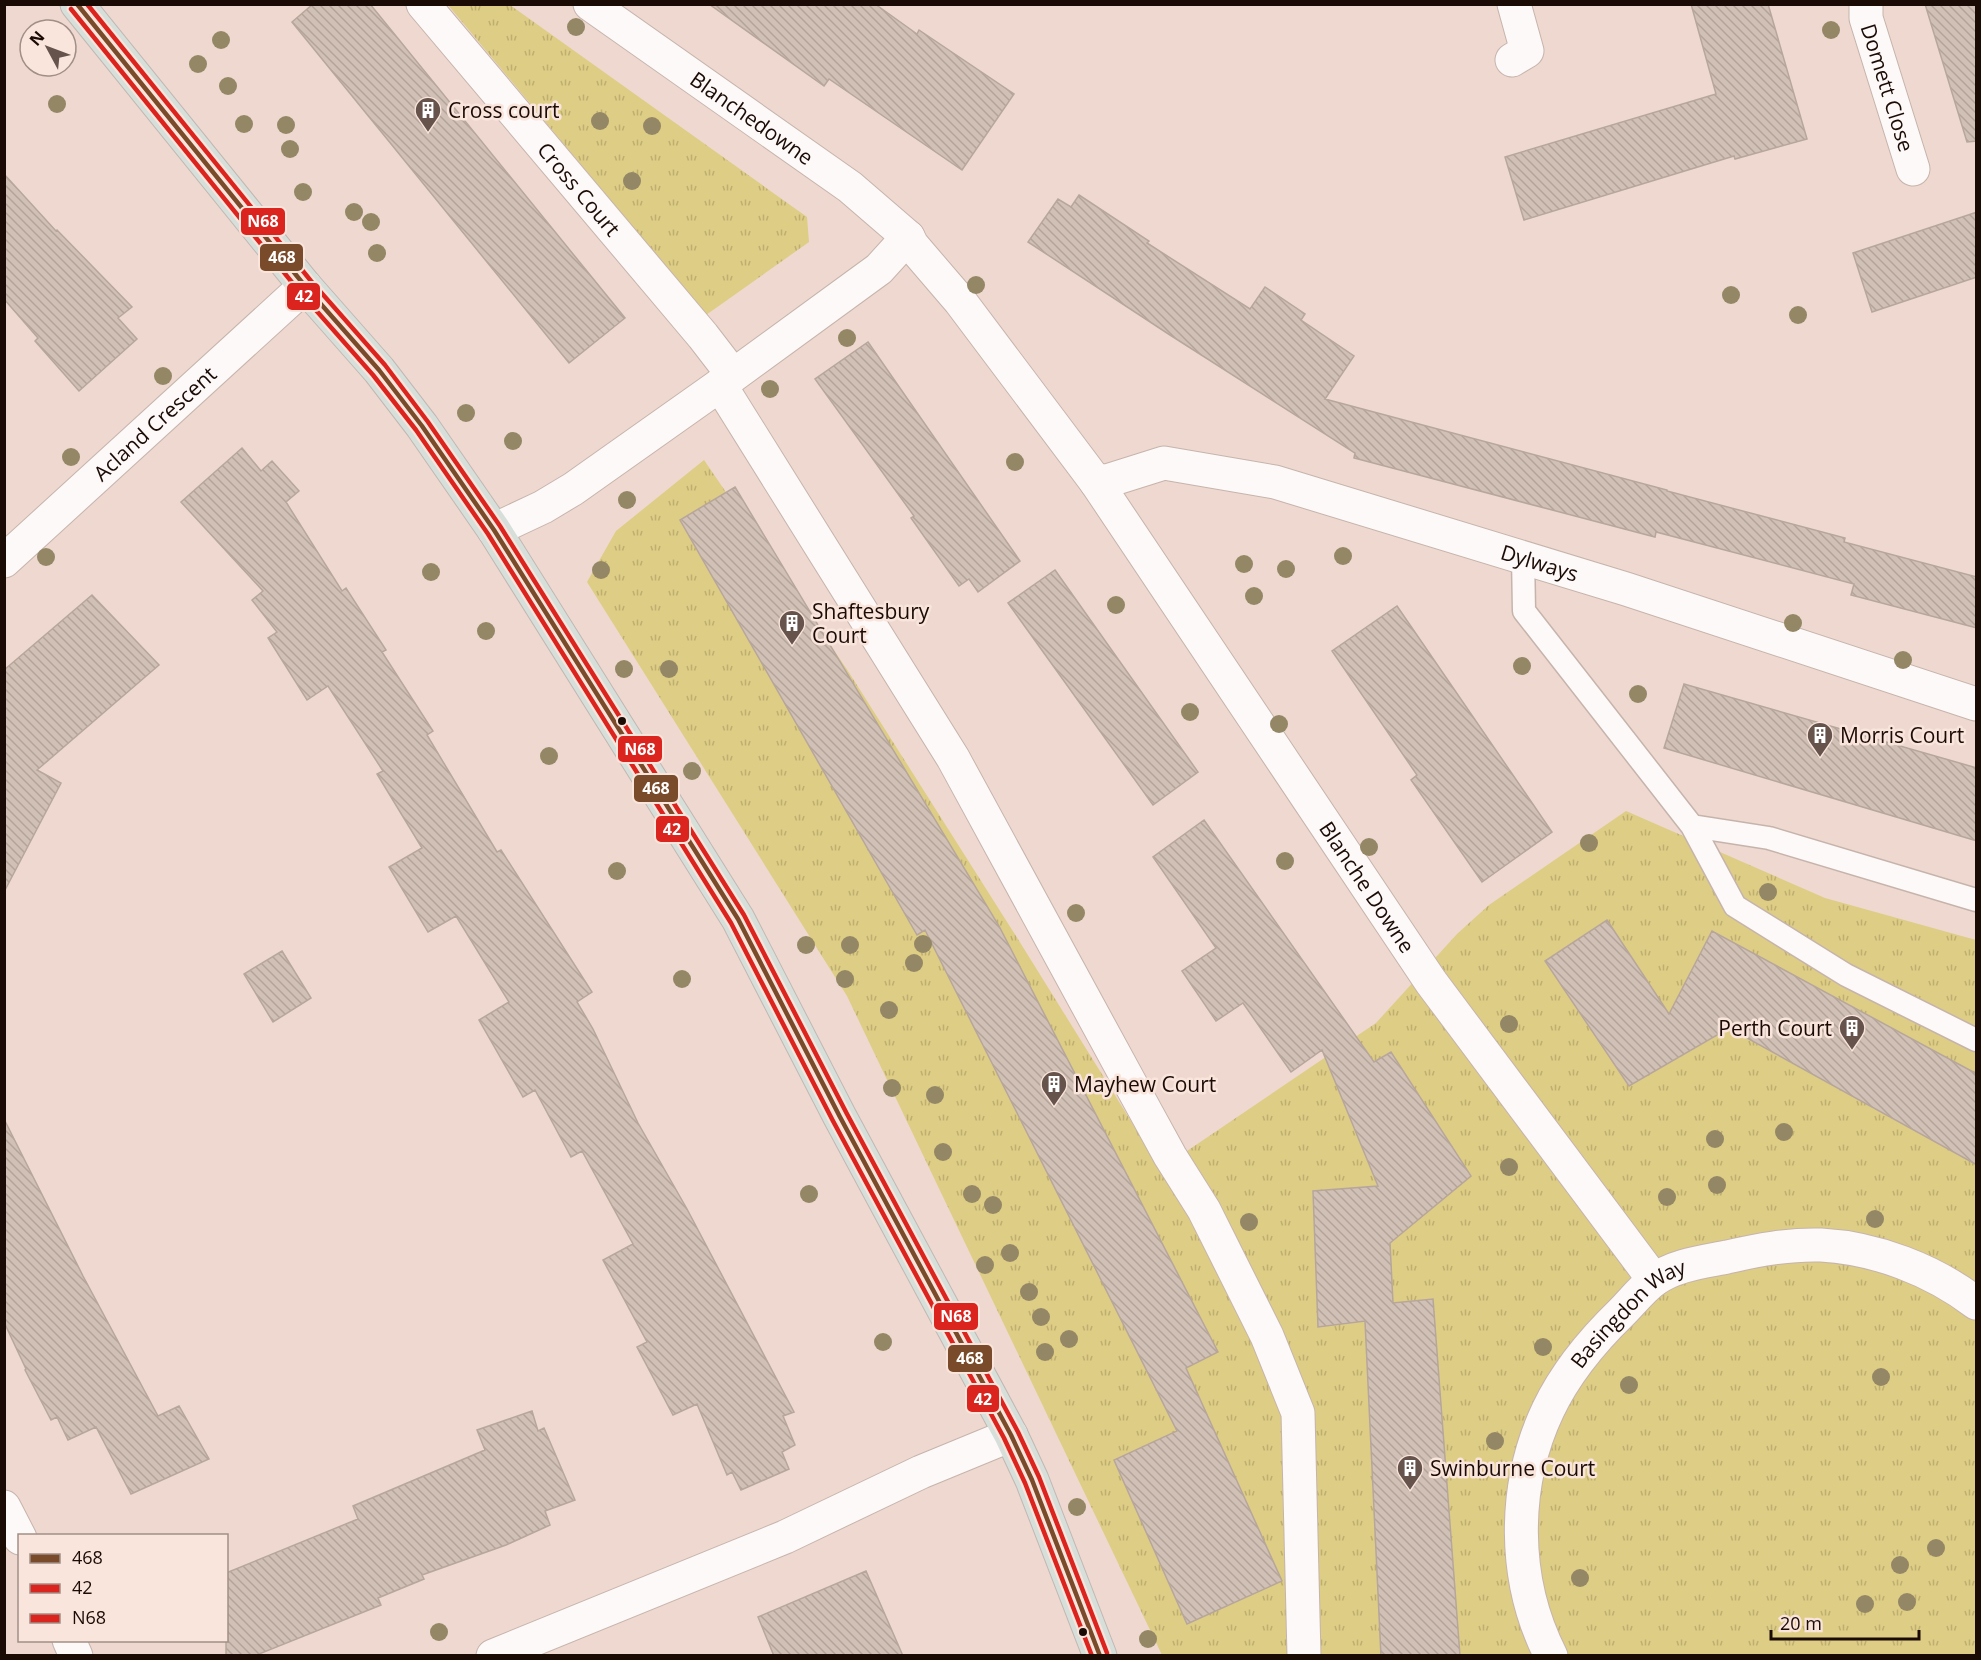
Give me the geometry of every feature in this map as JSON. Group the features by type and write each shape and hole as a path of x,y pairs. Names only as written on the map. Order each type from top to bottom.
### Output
{"main road":[{"path":"76,4 305,286 379,370 422,426 494,530 738,919 840,1117 1011,1435 1032,1480 1101,1656"}],"street":[{"name":"Cross Court","path":"423,4 727,380 953,758 1153,1125 1204,1210 1267,1336 1298,1413 1304,1656"},
{"name":"Blanchedowne","path":"590,4 850,186 908,237 912,245 960,301 1096,482"},
{"path":"1512,60 1527,51 1514,4"},
{"name":"Domett Close","path":"1866,4 1866,18 1913,169"},
{"path":"494,530 543,507 573,489 879,269 908,237"},
{"name":"Acland Crescent","path":"4,561 305,286"},
{"name":"Dylways","path":"1096,482 1110,480 1164,463 1275,482 1523,556 1977,704"},
{"name":"Blanche Downe","path":"1096,482 1431,982 1654,1280"},
{"name":"Basingdon Way","path":"1551,1656 1543,1640 1529,1595 1521,1548 1523,1501 1531,1454 1548,1410 1572,1369 1601,1332 1654,1280 1682,1265 1772,1247 1821,1245 1870,1252 1916,1268 1959,1290 1977,1303"},
{"path":"493,1656 785,1537 921,1472 1011,1435"},
{"path":"4,1507 18,1534"},
{"path":"69,1642 76,1656"}],"lane":[{"path":"1523,556 1524,611 1692,826 1735,906 1846,975 1977,1040"},
{"path":"1692,826 1769,838 1977,900"}],"green space":[{"path":"448,5 510,5 807,217 809,242 706,315"},
{"path":"704,460 848,671 1144,1142 1187,1151 1376,1023 1457,934 1489,905 1626,811 1825,898 1976,940 1976,1655 1162,1655 847,996 587,582 616,531"}],"building":[{"name":"Cross court","path":"313,4 370,4 625,318 569,363 292,22"},
{"path":"709,4 875,4 917,34 919,30 1014,94 962,170 829,79 824,86"},
{"path":"1691,4 1768,4 1807,139 1735,159 1734,156 1524,220 1505,157 1716,94"},
{"path":"1925,4 1977,4 1977,141 1967,142"},
{"path":"4,174 56,231 132,307 118,318 137,339 79,391 35,341 38,338 4,299"},
{"path":"1079,195 1149,241 1147,243 1250,309 1265,287 1305,314 1301,320 1354,356 1325,399 1845,538 1844,542 1977,577 1977,628 1851,595 1854,584 1656,532 1655,537 1354,458 1355,453 1028,242 1058,199 1071,207"},
{"path":"1977,212 1977,277 1872,312 1853,253"},
{"path":"868,342 1020,561 978,592 969,579 959,586 911,518 914,516 815,379"},
{"path":"242,448 261,471 272,461 299,491 286,502 342,591 346,588 386,650 382,652 433,731 427,735 497,852 501,850 592,992 577,1002 593,1029 638,1123 687,1209 794,1412 783,1416 795,1445 782,1452 789,1469 741,1490 732,1472 727,1475 697,1404 673,1415 637,1347 647,1342 603,1260 633,1244 582,1151 571,1157 535,1090 523,1097 479,1020 509,1002 456,916 428,932 389,867 422,848 377,774 383,771 328,686 307,700 268,638 277,632 252,600 263,591 181,502"},
{"path":"735,487 999,926 1218,1352 1186,1368 1282,1581 1187,1624 1114,1460 1177,1431 925,930 917,935 680,520"},
{"path":"1055,570 1198,772 1153,805 1008,603"},
{"path":"92,595 159,665 37,770 61,783 4,892 4,670"},
{"path":"1397,606 1552,832 1482,882 1411,780 1417,775 1332,651"},
{"name":"Morris Court","path":"1684,684 1977,768 1977,841 1664,748"},
{"name":"Swinburne Court","path":"1204,820 1374,1062 1391,1052 1471,1176 1390,1243 1393,1303 1433,1299 1460,1656 1381,1656 1365,1321 1318,1327 1313,1191 1378,1186 1322,1050 1291,1072 1243,1003 1216,1021 1182,971 1216,948 1153,857"},
{"name":"Perth Court","path":"1607,920 1669,1014 1712,931 1977,1074 1977,1165 1729,1028 1629,1086 1545,961"},
{"path":"282,951 311,998 273,1022 244,974"},
{"path":"4,1119 83,1276 158,1416 179,1406 209,1459 131,1494 96,1427 68,1440 57,1417 51,1420 25,1370 4,1322"},
{"path":"532,1411 538,1431 544,1428 575,1500 545,1511 550,1525 506,1545 422,1575 424,1579 378,1598 381,1605 254,1656 226,1656 228,1572 358,1519 353,1506 485,1450 477,1430"},
{"path":"866,1571 903,1656 774,1656 758,1617"}],"transit line":[{"name":"468","path":"77,4 305,286 379,370 422,426 494,530 738,919 840,1117 1011,1435 1032,1480 1100,1656"},
{"name":"N68","path":"87,4 311,281 385,365 428,422 500,526 744,915 847,1114 1018,1432 1039,1477 1107,1653"},
{"name":"42","path":"71,9 299,291 373,375 416,430 488,534 731,923 833,1121 1004,1438 1025,1483 1092,1656"}],"place":[{"name":"Cross court","path":"428,133"},
{"name":"Shaftesbury Court","path":"792,646"},
{"name":"Morris Court","path":"1820,758"},
{"name":"Perth Court","path":"1852,1051"},
{"name":"Mayhew Court","path":"1054,1107"},
{"name":"Swinburne Court","path":"1410,1491"}]}
